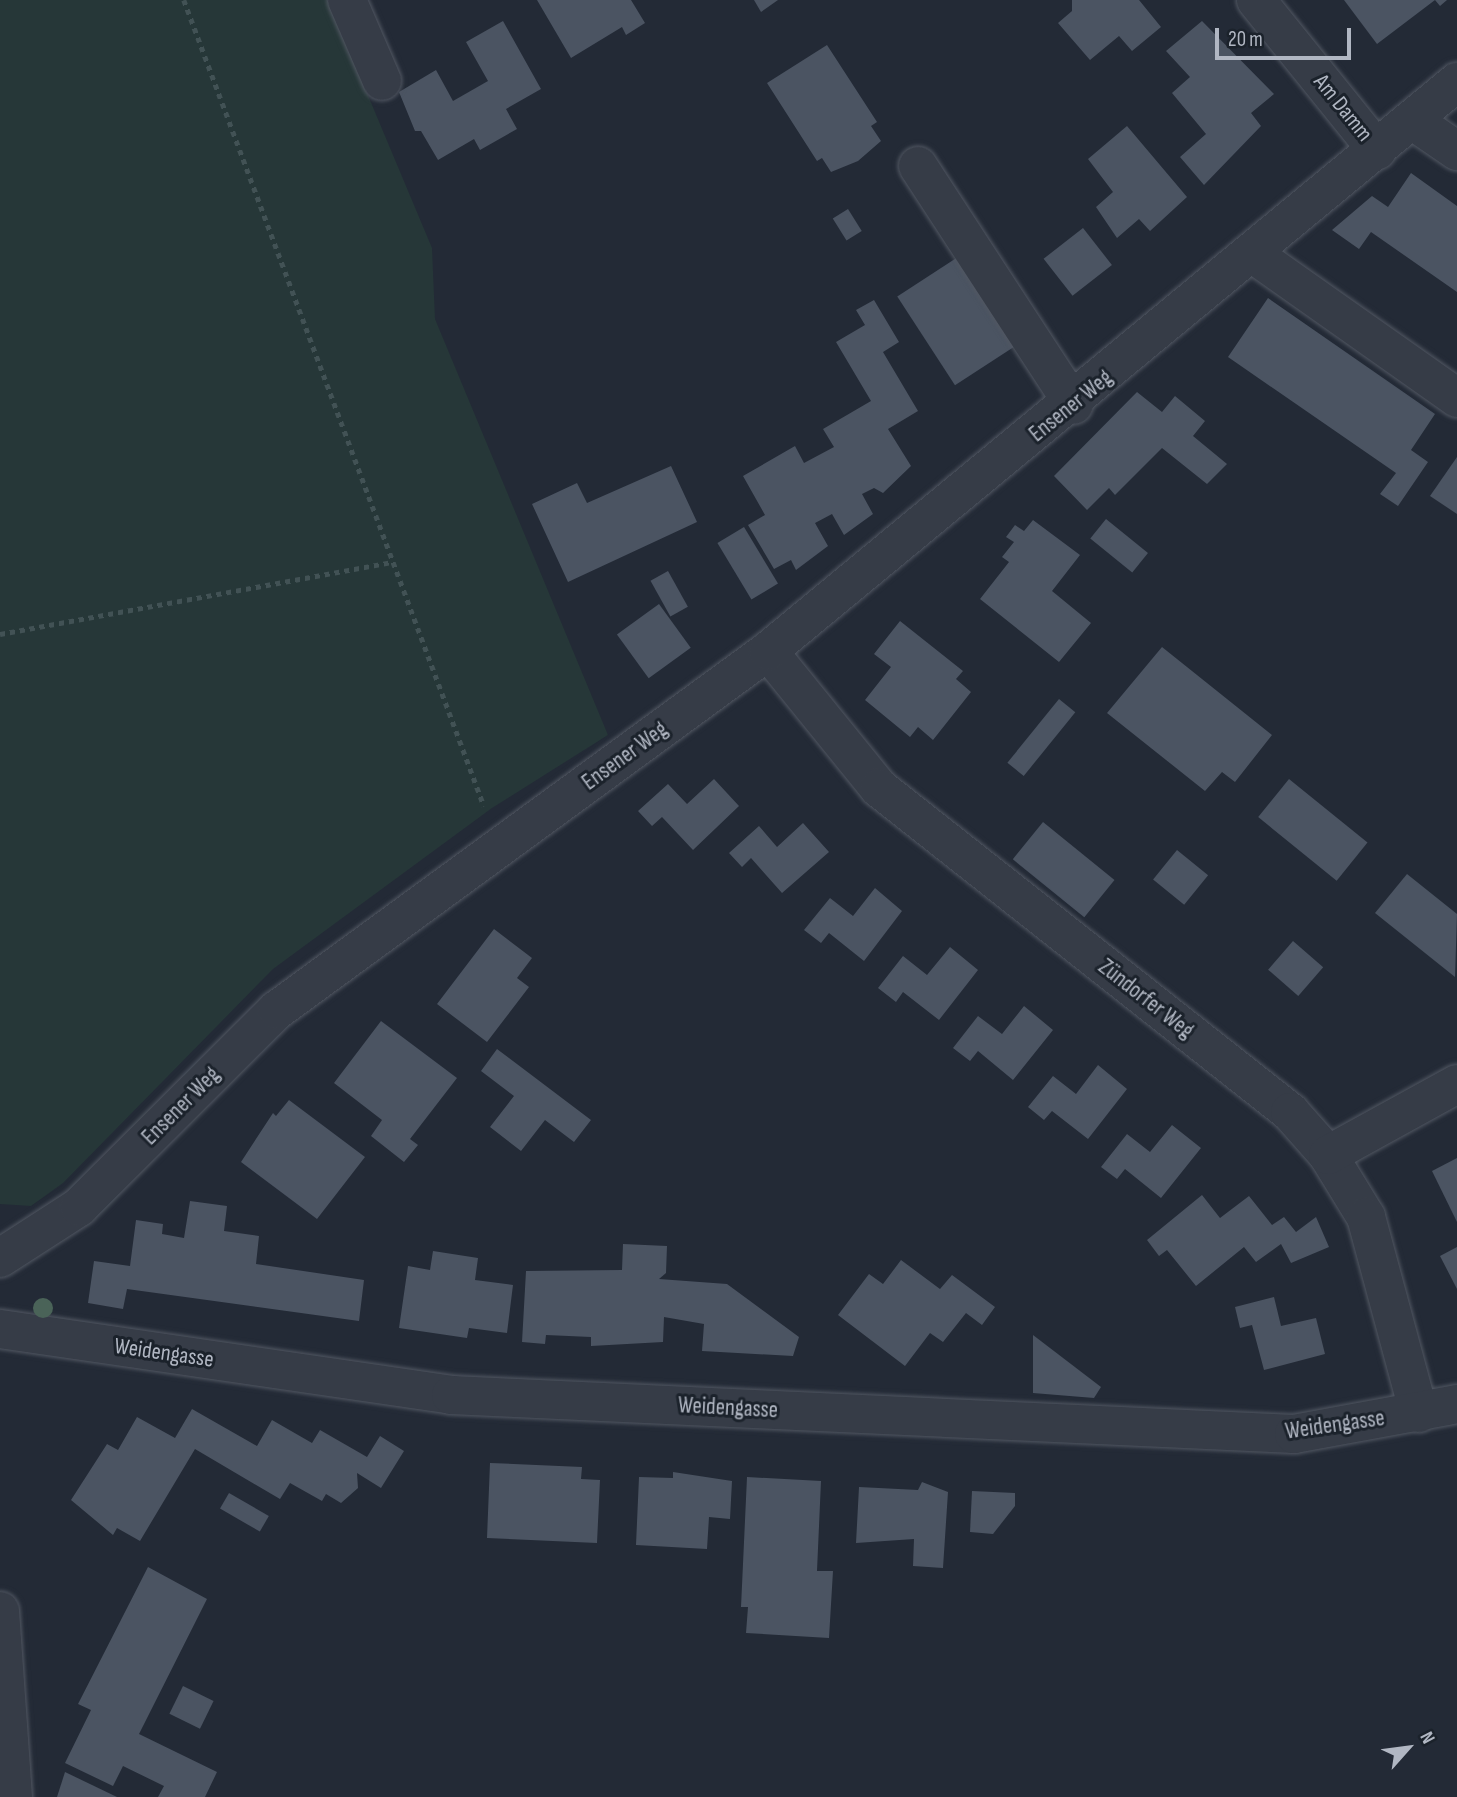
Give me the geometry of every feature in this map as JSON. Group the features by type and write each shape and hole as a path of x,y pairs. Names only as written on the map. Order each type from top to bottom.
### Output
{"street":[{"path":"347,0 382,81"},
{"name":"Am Damm","path":"1256,0 1377,150"},
{"name":"Ensener Weg","path":"0,1258 79,1207 276,1010 768,651 1074,405 1457,82"},
{"path":"1412,120 1457,151"},
{"path":"918,166 1074,405"},
{"path":"1253,254 1457,398"},
{"name":"Zündorfer Weg","path":"768,651 879,788 1290,1112 1328,1155 1366,1217 1419,1413"},
{"path":"1328,1155 1457,1084"},
{"name":"Weidengasse","path":"0,1329 451,1395 1294,1434 1457,1404"},
{"path":"0,1611 13,1797"}],"path":[{"path":"184,0 476,790 503,845"},
{"path":"0,634 391,562"}],"shaded area":[{"path":"0,0 328,0 432,248 435,319 608,735 492,808 273,969 63,1183 31,1206 0,1204"}],"building":[{"path":"537,0 631,0 645,23 626,35 622,27 571,58"},
{"path":"754,0 778,0 761,12"},
{"path":"1072,0 1139,0 1161,27 1132,51 1119,36 1090,60 1058,23 1072,11"},
{"path":"1344,0 1435,0 1377,44"},
{"path":"1435,0 1447,0 1440,6"},
{"path":"503,21 541,89 506,109 517,129 480,150 474,139 438,160 421,131 415,131 399,92 436,70 453,101 488,81 466,42"},
{"path":"1202,21 1274,94 1251,113 1261,126 1204,185 1180,157 1206,134 1172,93 1190,77 1166,51"},
{"path":"827,45 877,122 871,126 881,141 858,161 831,172 822,158 817,161 767,83"},
{"path":"1127,126 1187,197 1150,231 1139,219 1117,238 1096,207 1113,192 1088,159"},
{"path":"1411,173 1457,206 1457,292 1371,232 1359,249 1332,230 1372,196 1388,207"},
{"path":"848,209 862,231 847,241 833,219"},
{"path":"1083,228 1112,265 1073,296 1044,259"},
{"path":"961,255 1019,344 955,385 897,296"},
{"path":"1268,298 1435,414 1411,450 1428,462 1398,506 1380,494 1396,473 1228,357"},
{"path":"874,300 899,342 883,352 918,411 888,429 911,466 883,493 874,488 862,494 873,514 844,535 832,514 815,523 828,546 796,570 791,560 774,569 748,525 765,515 743,476 795,446 804,463 834,447 823,429 871,401 836,342 865,325 856,310"},
{"path":"1137,392 1162,412 1175,396 1205,421 1193,436 1227,464 1207,484 1162,448 1115,495 1109,488 1087,510 1054,476"},
{"path":"1457,457 1457,514 1430,496"},
{"path":"671,466 697,522 568,582 532,504 577,483 587,503"},
{"path":"1106,519 1148,553 1132,572 1090,538"},
{"path":"1033,520 1080,555 1052,591 1091,623 1059,662 980,599 1009,562 1002,557 1014,542 1006,537 1015,525 1024,531"},
{"path":"744,527 778,584 751,600 717,543"},
{"path":"668,571 688,607 670,617 651,581"},
{"path":"659,604 691,648 649,678 617,635"},
{"path":"900,621 963,671 956,679 971,692 933,740 918,727 910,737 865,700 891,667 874,654"},
{"path":"1162,647 1272,735 1235,782 1222,772 1205,791 1107,713"},
{"path":"1059,699 1075,712 1024,776 1007,763"},
{"path":"714,779 739,806 693,850 662,817 652,826 638,811 668,784 687,804"},
{"path":"1289,779 1367,843 1337,881 1258,817"},
{"path":"1043,822 1114,880 1084,917 1013,859"},
{"path":"803,823 829,852 782,893 751,858 742,867 729,853 759,826 777,847"},
{"path":"1177,850 1208,875 1184,905 1153,880"},
{"path":"1407,874 1457,914 1455,977 1375,913"},
{"path":"875,888 902,911 864,961 829,933 821,943 804,930 830,898 853,916"},
{"path":"494,929 532,958 517,978 529,987 487,1042 437,1004"},
{"path":"1293,941 1323,967 1298,996 1268,970"},
{"path":"950,947 978,970 939,1020 903,992 896,1002 878,988 903,956 927,975"},
{"path":"1024,1006 1053,1030 1013,1080 978,1051 970,1061 953,1048 978,1016 1002,1034"},
{"path":"381,1021 457,1078 410,1139 418,1145 404,1162 371,1136 382,1120 334,1083"},
{"path":"497,1049 591,1120 574,1142 545,1120 521,1151 490,1127 514,1096 481,1071"},
{"path":"1098,1065 1127,1089 1088,1139 1052,1111 1044,1120 1028,1107 1053,1076 1076,1094"},
{"path":"289,1100 365,1157 317,1219 241,1162 273,1113 276,1116"},
{"path":"1172,1125 1201,1148 1161,1198 1125,1169 1117,1179 1101,1167 1127,1134 1150,1152"},
{"path":"1457,1158 1457,1222 1432,1171"},
{"path":"1202,1195 1220,1218 1249,1196 1272,1225 1284,1217 1296,1232 1316,1217 1329,1247 1291,1263 1281,1244 1256,1262 1244,1247 1196,1286 1167,1250 1159,1256 1147,1240"},
{"path":"190,1201 227,1206 224,1231 259,1236 256,1264 364,1280 359,1321 127,1289 123,1309 88,1303 94,1261 130,1266 136,1220 163,1224 162,1234 184,1238"},
{"path":"623,1244 667,1246 666,1273 659,1279 727,1284 799,1337 793,1356 702,1351 704,1324 664,1317 663,1342 591,1346 591,1337 546,1335 545,1344 522,1342 526,1271 622,1270"},
{"path":"1457,1247 1457,1289 1440,1256"},
{"path":"433,1251 478,1258 475,1280 513,1285 507,1333 469,1328 467,1338 399,1328 408,1266 430,1270"},
{"path":"901,1260 940,1289 952,1275 995,1307 982,1325 966,1313 943,1342 930,1333 905,1366 838,1315 869,1274 883,1284"},
{"path":"1274,1297 1281,1326 1316,1318 1325,1354 1264,1370 1252,1325 1240,1328 1235,1307"},
{"path":"1033,1335 1101,1387 1094,1398 1033,1393"},
{"path":"192,1409 257,1446 272,1420 312,1443 320,1430 367,1457 380,1436 404,1451 381,1488 357,1473 358,1488 341,1503 326,1494 322,1501 290,1483 280,1499 195,1449 140,1541 117,1528 113,1535 71,1500 107,1444 118,1450 137,1417 175,1438"},
{"path":"490,1463 582,1467 581,1479 600,1480 597,1543 487,1538"},
{"path":"673,1472 732,1481 730,1519 709,1517 707,1549 636,1545 639,1477 673,1478"},
{"path":"747,1477 821,1481 817,1571 833,1571 829,1638 746,1633 748,1607 741,1607"},
{"path":"922,1482 948,1492 943,1568 913,1566 914,1539 856,1543 859,1487 918,1490"},
{"path":"972,1491 1015,1493 1015,1506 993,1534 970,1532"},
{"path":"229,1493 269,1516 260,1532 220,1509"},
{"path":"148,1567 207,1599 139,1734 217,1772 205,1797 158,1797 164,1786 123,1766 113,1786 65,1763 91,1710 78,1704"},
{"path":"183,1686 214,1701 200,1729 169,1714"},
{"path":"65,1772 117,1797 57,1797"}]}
